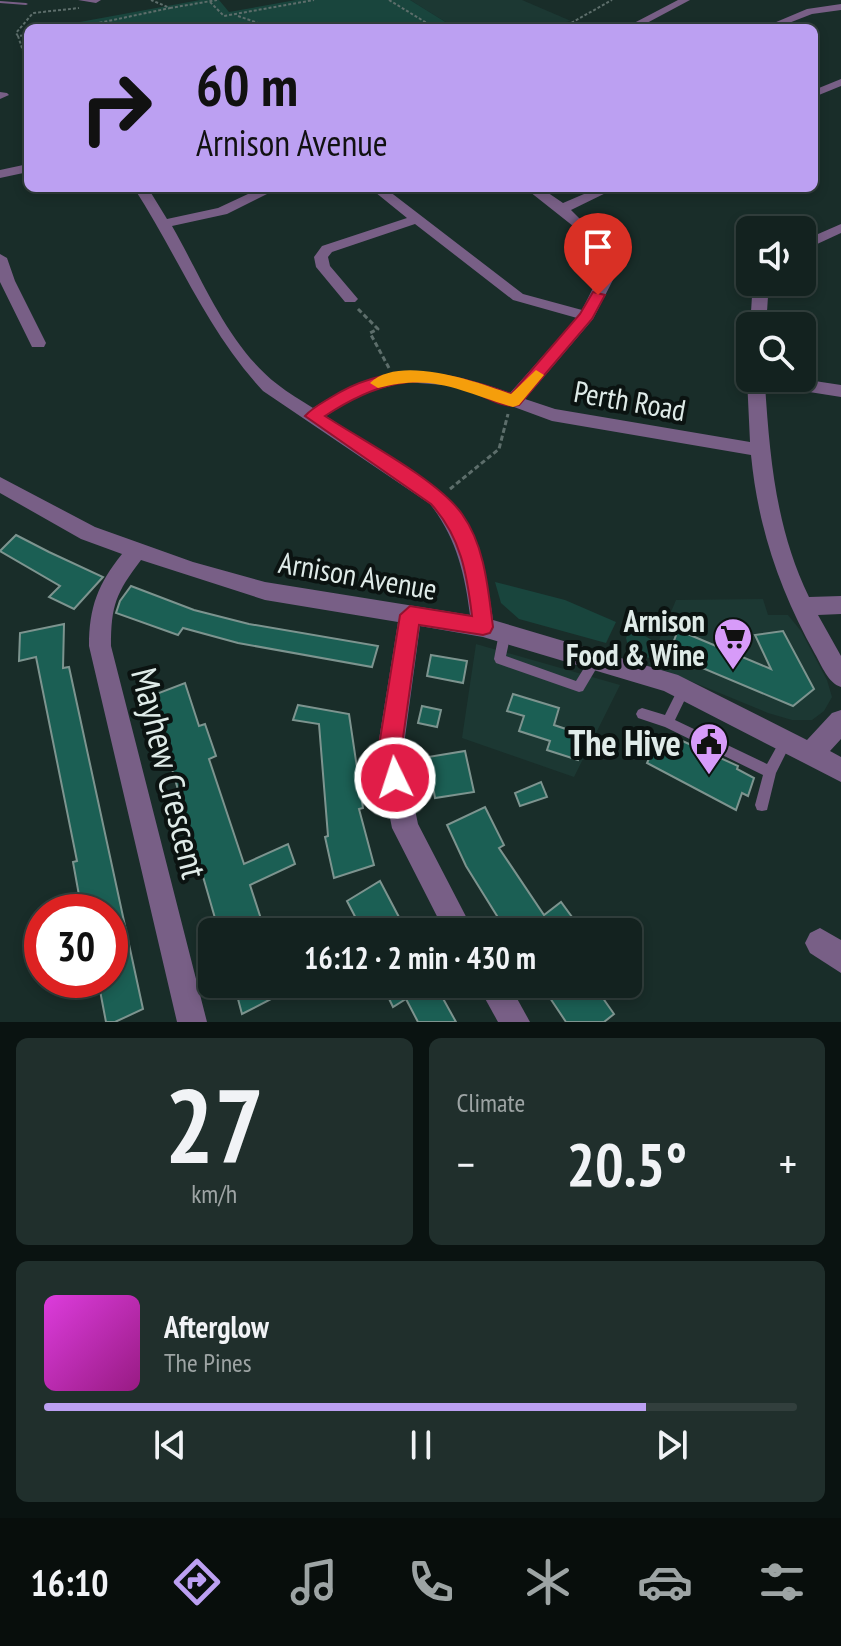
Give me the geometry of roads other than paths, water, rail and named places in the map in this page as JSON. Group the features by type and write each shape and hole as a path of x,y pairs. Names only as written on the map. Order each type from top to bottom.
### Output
{"street":[{"path":"83,4 96,0"},
{"path":"640,24 685,0"},
{"path":"814,1 841,7"},
{"path":"777,24 810,11 841,7"},
{"path":"819,92 841,82"},
{"path":"819,92 841,95"},
{"path":"0,174 24,169"},
{"path":"144,192 166,223 246,366 269,387 437,499 455,519 476,567 494,630"},
{"path":"166,223 222,211 263,192"},
{"path":"382,192 414,220 518,297 587,316"},
{"path":"512,401 587,316 608,274 596,241 582,223 538,192"},
{"path":"562,209 600,192"},
{"path":"350,299 323,267 321,257 327,249 414,220"},
{"path":"816,241 839,232"},
{"path":"0,258 7,281 38,343"},
{"name":"Perth Road","path":"313,416 354,390 405,376 459,381 552,415 760,450"},
{"path":"816,387 841,391"},
{"path":"758,392 760,450 773,532 801,607 841,677"},
{"name":"Arnison Avenue","path":"0,484 88,533 265,591 494,630 596,659 684,689 841,770"},
{"name":"Mayhew Crescent","path":"136,551 103,595 99,607 100,646 192,1022"},
{"path":"801,607 841,605"},
{"path":"410,615 390,752 405,828 453,918"},
{"path":"811,754 841,721"},
{"path":"500,998 515,1022"}],"lane":[{"path":"1,1 26,4"},
{"path":"494,630 500,659 579,687 596,659"},
{"path":"668,722 684,689"},
{"path":"642,714 668,722 770,772"},
{"path":"762,805 770,772 786,741"}],"place":[{"name":"Arnison Food & Wine","path":"733,671"},
{"name":"The Hive","path":"709,776"}]}
